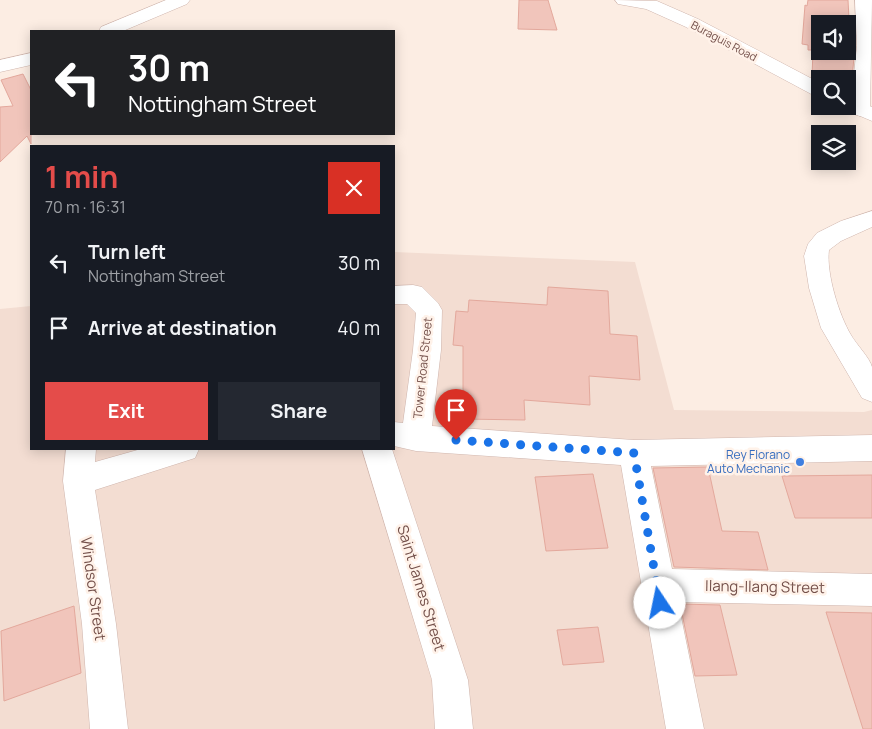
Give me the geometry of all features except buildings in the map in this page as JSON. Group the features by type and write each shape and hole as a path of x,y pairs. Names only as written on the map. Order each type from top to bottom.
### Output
{"street":[{"path":"110,30 181,0"},
{"name":"Buraguis Road","path":"624,0 651,5 692,23 811,86"},
{"path":"860,110 869,47 864,0"},
{"path":"0,66 30,59"},
{"path":"872,219 837,232 817,248 815,259 816,270 834,328 872,390"},
{"name":"Tower Road Street","path":"395,295 413,294 429,310 427,350 405,436"},
{"path":"405,436 634,453 872,448"},
{"name":"Windsor Street","path":"81,450 78,481 99,624 109,729"},
{"path":"78,481 181,450"},
{"name":"Saint James Street","path":"376,450 417,571 450,680 454,729"},
{"path":"634,453 685,729"},
{"name":"Ilang-Ilang Street","path":"657,585 872,590"}],"shaded area":[{"path":"395,252 635,262 674,410 864,412 872,410 872,729 0,729 0,309 30,306 30,450 395,450"}],"place":[{"name":"Rey Florano Auto Mechanic","path":"800,462"}],"route":[{"path":"456,440 634,453 660,603"}]}
